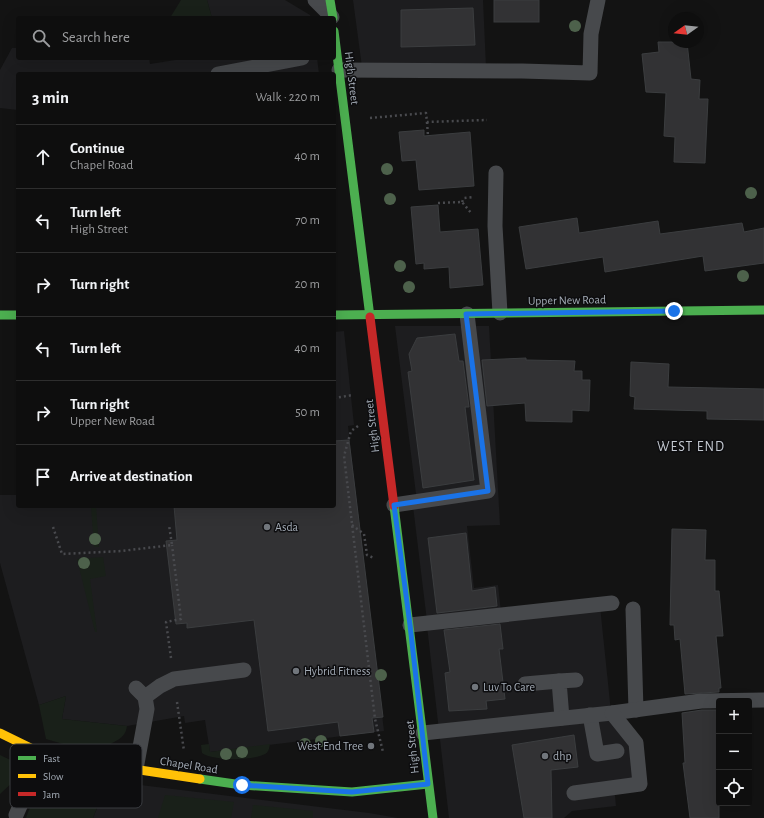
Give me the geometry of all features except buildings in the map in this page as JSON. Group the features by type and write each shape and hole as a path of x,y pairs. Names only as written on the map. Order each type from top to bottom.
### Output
{"street":[{"name":"High Street","path":"330,0 332,16"},
{"name":"High Street","path":"336,56 339,70 369,315 410,625 433,818"},
{"name":"Upper New Road","path":"336,315 764,310"},
{"path":"0,315 16,315"},
{"name":"Chapel Road","path":"0,733 23,744"},
{"name":"Chapel Road","path":"142,771 242,785 352,792 428,784"}],"lane":[{"path":"315,0 328,16"},
{"path":"339,70 590,73 591,34 598,0"},
{"path":"228,72 292,60"},
{"path":"496,173 495,226 500,313"},
{"path":"394,505 488,491 466,314"},
{"path":"410,625 612,603"},
{"path":"633,609 636,710"},
{"path":"141,744 147,709 140,692 160,686 174,679 244,670"},
{"path":"525,684 576,680"},
{"path":"558,681 562,718"},
{"path":"423,733 612,713 701,701 764,700"},
{"path":"574,793 640,784 636,743 612,713"},
{"path":"590,715 597,754 617,751"},
{"path":"16,815 19,808"}],"path":[{"path":"345,120 426,113 428,136"},
{"path":"427,122 487,120"},
{"path":"336,398 350,396"},
{"path":"362,424 351,431 344,456 376,720 383,752"},
{"path":"53,527 62,554 172,545 170,525"},
{"path":"352,525 364,534 367,556 377,559"}],"shaded area":[{"path":"181,0 207,0 211,16 171,16"},
{"path":"207,0 285,0 310,16 211,16"},
{"path":"353,0 483,0 486,67 362,67"},
{"path":"12,48 16,48 16,60 149,60 150,64 175,60 317,60 319,72 16,72 16,110 0,108 0,70"},
{"path":"395,326 489,326 500,525 467,526 474,588 498,585 501,612 427,621 413,506 416,494"},
{"path":"344,331 354,425 348,426 384,731 210,752 205,720 185,723 184,716 127,726 62,719 66,696 39,705 0,563 0,495 16,495 16,508 336,508 336,332"},
{"path":"91,508 96,508 99,547 94,547"},
{"path":"103,557 106,576 90,579 97,632 95,632 77,559"},
{"path":"600,606 611,712 634,743 637,783 614,786 616,806 572,811 564,818 449,818 427,626"},
{"path":"66,696 62,719 127,726 125,734 110,744 63,744 46,739 39,705"},
{"path":"209,744 210,752 270,744 268,751 259,756 242,759 223,759 207,756 202,753 201,745"},
{"path":"0,755 10,760 10,785 0,794"},
{"path":"142,785 369,813 398,818 93,818 97,808 142,808"},
{"path":"165,795 234,802 231,818 158,818"},
{"path":"253,805 313,811 313,818 251,818"},
{"path":"30,808 97,808 93,818 26,818"}],"traffic: fast":[{"path":"330,0 333,16"},
{"path":"336,47 370,317"},
{"path":"336,315 764,310"},
{"path":"0,315 16,315"},
{"path":"394,506 433,818"},
{"path":"200,779 242,785 352,792 428,784"}],"traffic: slow":[{"path":"0,733 23,744"},
{"path":"142,770 200,779"}],"traffic: jam":[{"path":"370,317 394,506"}],"place":[{"name":"Asda","path":"267,527"},
{"name":"Hybrid Fitness","path":"296,671"},
{"name":"Luv To Care","path":"475,687"},
{"name":"West End Tree","path":"371,746"},
{"name":"dhp","path":"545,756"}],"district":[{"name":"WEST END","path":"691,447"}],"route":[{"path":"242,785 352,792 428,784 410,625 394,505 488,491 466,314 674,311"}]}
